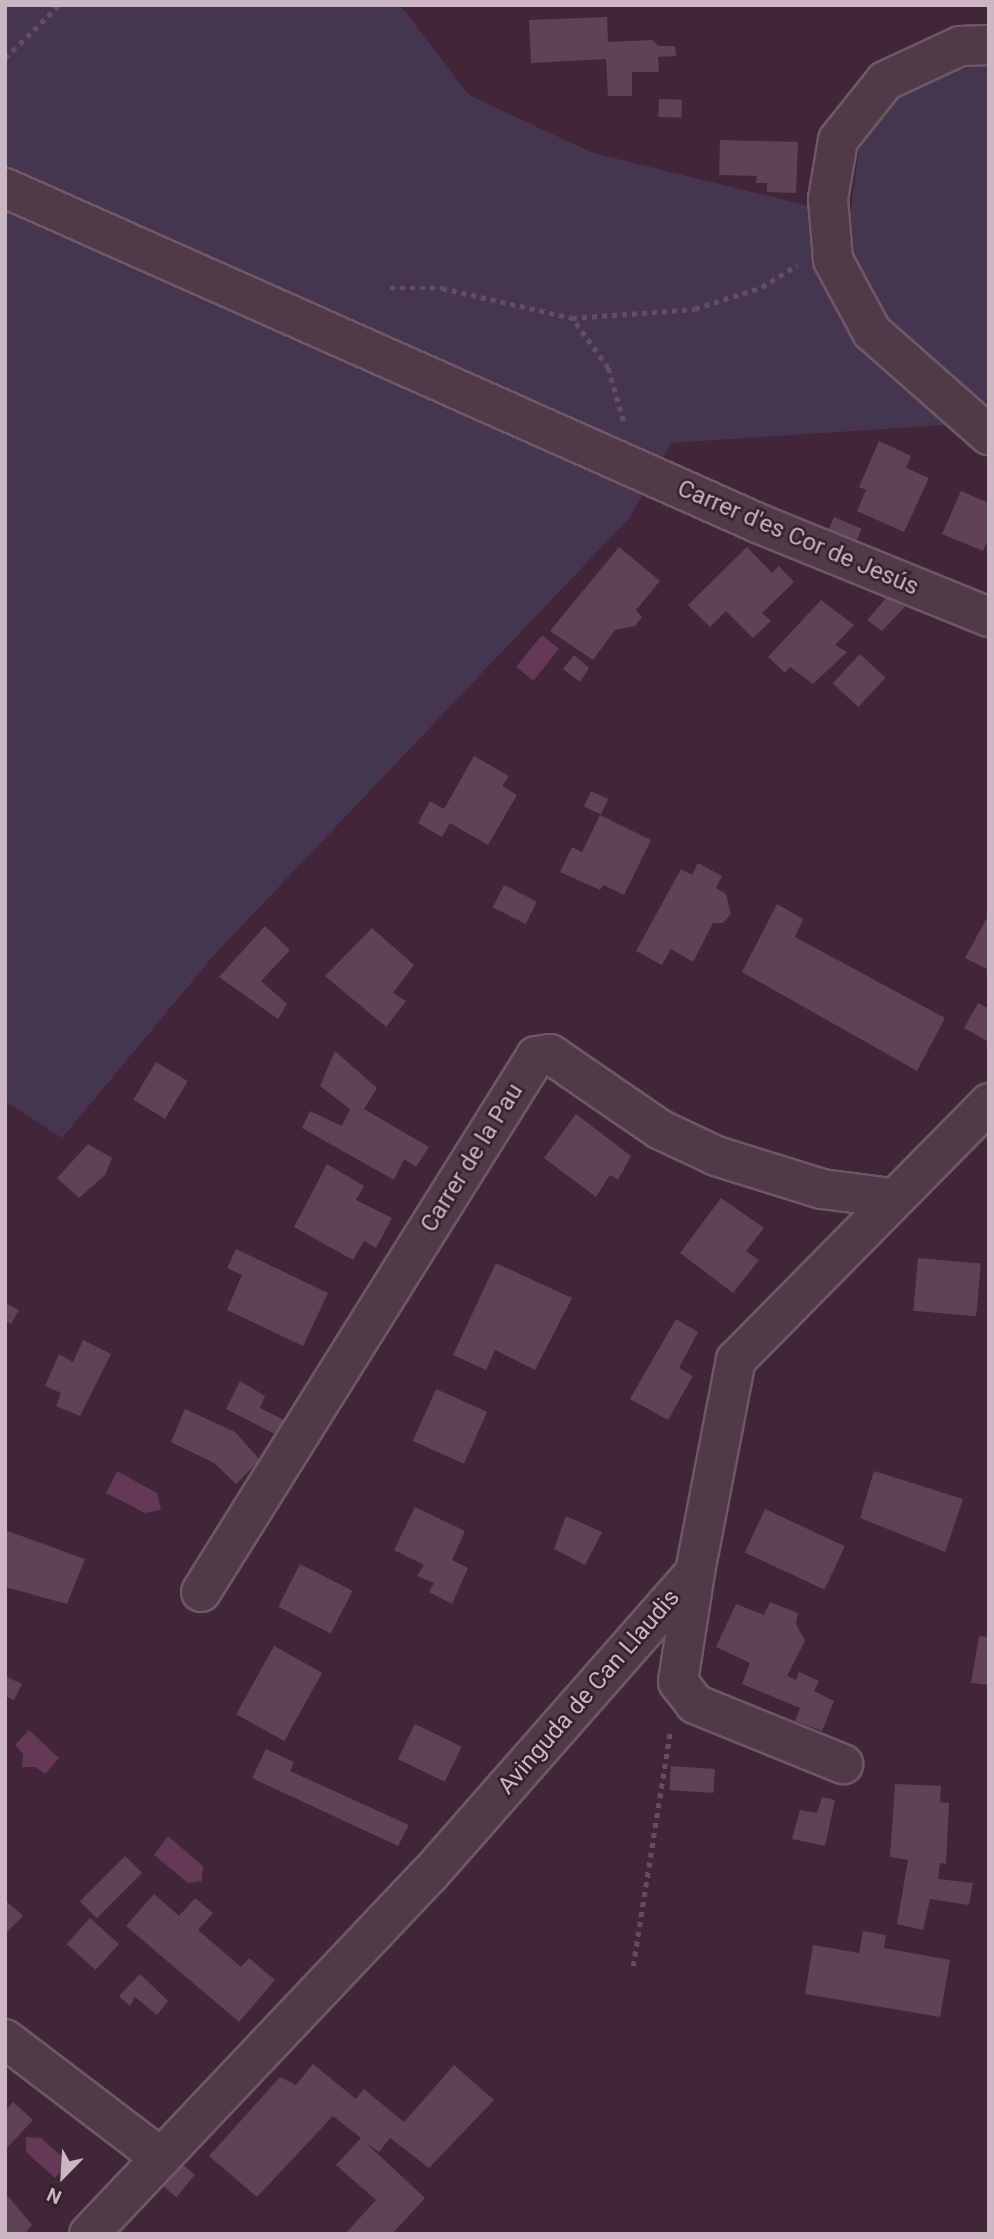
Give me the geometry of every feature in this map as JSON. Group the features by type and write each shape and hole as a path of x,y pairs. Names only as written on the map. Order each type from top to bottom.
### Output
{"street":[{"path":"989,45 960,46 885,81 838,140 828,199 833,260 872,332 989,435"},
{"name":"Carrer d'es Cor de Jesús","path":"5,188 607,456 989,617"},
{"name":"Carrer de la Pau","path":"201,1592 536,1056 550,1054 659,1129 716,1156 822,1189 891,1198"},
{"name":"Avinguda de Can Llaudis","path":"89,2234 429,1875 695,1572 736,1360 891,1198 989,1103"},
{"path":"695,1572 678,1682 695,1704 844,1764"},
{"path":"5,2039 160,2157"}],"path":[{"path":"5,58 59,5"},
{"path":"390,288 442,288 572,318 695,309 762,287 832,243"},
{"path":"572,318 608,368 624,426 607,456"},
{"path":"633,1966 678,1682"}],"shaded area":[{"path":"5,5 400,5 469,95 593,153 850,216 860,141 911,83 989,62 989,422 671,443 630,517 215,954 62,1138 5,1101"},
{"path":"542,635 559,649 533,681 516,667"},
{"path":"117,1471 157,1493 161,1510 145,1513 106,1493"},
{"path":"29,1730 59,1758 45,1774 35,1767 22,1767 23,1754 15,1745"},
{"path":"168,1836 203,1866 202,1881 188,1883 154,1855"},
{"path":"26,2137 41,2138 69,2163 55,2178 26,2152"}],"building":[{"path":"607,17 608,42 653,40 658,46 675,46 676,56 658,57 659,72 632,72 632,96 608,96 606,59 531,63 529,20"},
{"path":"659,99 682,100 681,118 658,117"},
{"path":"720,140 798,142 796,193 767,192 767,183 756,183 757,176 719,175"},
{"path":"879,441 911,456 906,468 929,478 904,532 857,511 866,490 859,487"},
{"path":"961,491 989,503 989,537 983,551 942,534"},
{"path":"834,517 862,529 855,544 827,533"},
{"path":"619,547 660,581 636,610 642,617 635,626 615,630 593,660 550,631"},
{"path":"747,547 772,573 779,566 794,582 762,613 771,621 753,638 726,611 710,627 688,605"},
{"path":"893,590 914,597 882,631 867,620"},
{"path":"821,600 854,625 835,645 847,652 813,684 790,667 785,673 768,657"},
{"path":"860,654 886,678 858,707 833,683"},
{"path":"574,655 589,668 580,682 563,669"},
{"path":"474,756 509,776 502,786 517,795 488,845 450,823 442,837 418,823 430,801 444,809"},
{"path":"591,791 608,799 601,814 584,806"},
{"path":"600,815 651,840 624,895 603,885 600,890 560,872 572,847 582,852"},
{"path":"698,863 722,876 716,888 726,894 731,914 723,923 713,923 693,962 671,949 662,965 636,951 681,869 692,875"},
{"path":"504,885 537,902 526,924 493,907"},
{"path":"777,904 803,919 795,937 945,1018 917,1071 742,972"},
{"path":"989,914 989,970 965,958"},
{"path":"265,926 290,950 261,981 287,1004 278,1019 219,977"},
{"path":"372,928 414,965 393,993 406,1001 386,1027 325,976"},
{"path":"978,1003 989,1009 989,1042 964,1028"},
{"path":"335,1051 377,1088 364,1109 429,1147 416,1167 404,1159 394,1180 302,1128 310,1111 342,1126 350,1109 320,1086"},
{"path":"156,1062 188,1081 165,1119 133,1100"},
{"path":"576,1114 631,1156 618,1180 610,1175 596,1197 544,1158"},
{"path":"88,1144 112,1158 105,1175 79,1198 57,1178"},
{"path":"327,1164 364,1186 356,1200 392,1218 376,1248 364,1241 353,1260 294,1227"},
{"path":"721,1198 764,1228 746,1251 759,1260 733,1293 680,1253"},
{"path":"236,1249 328,1293 303,1346 227,1310 242,1275 227,1268"},
{"path":"918,1258 981,1263 976,1316 913,1311"},
{"path":"496,1263 572,1298 535,1370 495,1350 486,1370 453,1355"},
{"path":"5,1303 19,1310 11,1324 5,1321"},
{"path":"676,1319 698,1332 679,1368 693,1376 668,1420 630,1399"},
{"path":"83,1340 111,1354 80,1416 56,1406 61,1393 45,1386 59,1354 73,1362"},
{"path":"240,1381 265,1396 260,1408 284,1420 275,1434 226,1409"},
{"path":"436,1389 487,1412 464,1464 413,1441"},
{"path":"185,1409 235,1432 260,1460 236,1484 214,1463 171,1442"},
{"path":"874,1471 963,1499 945,1552 860,1518"},
{"path":"415,1507 465,1531 452,1560 468,1568 452,1604 429,1592 434,1583 417,1576 424,1565 394,1550"},
{"path":"765,1509 845,1546 824,1590 745,1553"},
{"path":"566,1516 602,1532 585,1565 554,1549"},
{"path":"5,1530 85,1559 67,1604 5,1587"},
{"path":"300,1564 353,1591 331,1634 278,1607"},
{"path":"770,1602 798,1613 796,1624 805,1641 787,1676 796,1680 799,1672 819,1681 814,1691 834,1701 822,1731 795,1721 800,1708 742,1684 750,1663 716,1647 736,1604 764,1615"},
{"path":"979,1636 989,1637 989,1685 971,1683"},
{"path":"274,1646 322,1673 284,1741 236,1714"},
{"path":"5,1676 22,1684 14,1700 5,1696"},
{"path":"415,1724 462,1747 445,1782 398,1759"},
{"path":"266,1749 294,1762 290,1771 409,1825 398,1846 252,1778"},
{"path":"671,1766 715,1769 713,1793 669,1790"},
{"path":"895,1784 941,1786 940,1802 949,1803 946,1864 940,1863 938,1879 973,1883 969,1905 930,1899 923,1930 897,1924 908,1860 890,1857"},
{"path":"822,1797 835,1800 825,1846 792,1839 800,1810 817,1813"},
{"path":"125,1856 142,1873 97,1918 80,1901"},
{"path":"154,1894 179,1916 195,1898 213,1913 198,1930 241,1967 249,1958 275,1980 239,2022 126,1926"},
{"path":"5,1900 23,1916 5,1934"},
{"path":"90,1918 119,1944 96,1970 67,1944"},
{"path":"863,1931 886,1935 884,1948 950,1960 940,2017 805,1994 813,1945 859,1953"},
{"path":"140,1974 168,2001 157,2015 135,1997 130,2006 119,1996"},
{"path":"313,2064 356,2099 364,2089 404,2122 454,2065 494,2100 429,2168 390,2138 379,2152 366,2143 425,2198 392,2234 345,2234 376,2200 336,2165 361,2138 333,2116 257,2197 209,2156 280,2077 296,2085"},
{"path":"13,2102 33,2120 5,2150 5,2111"},
{"path":"173,2157 195,2175 177,2197 155,2180"},
{"path":"5,2193 32,2225 24,2234 5,2234"}]}
